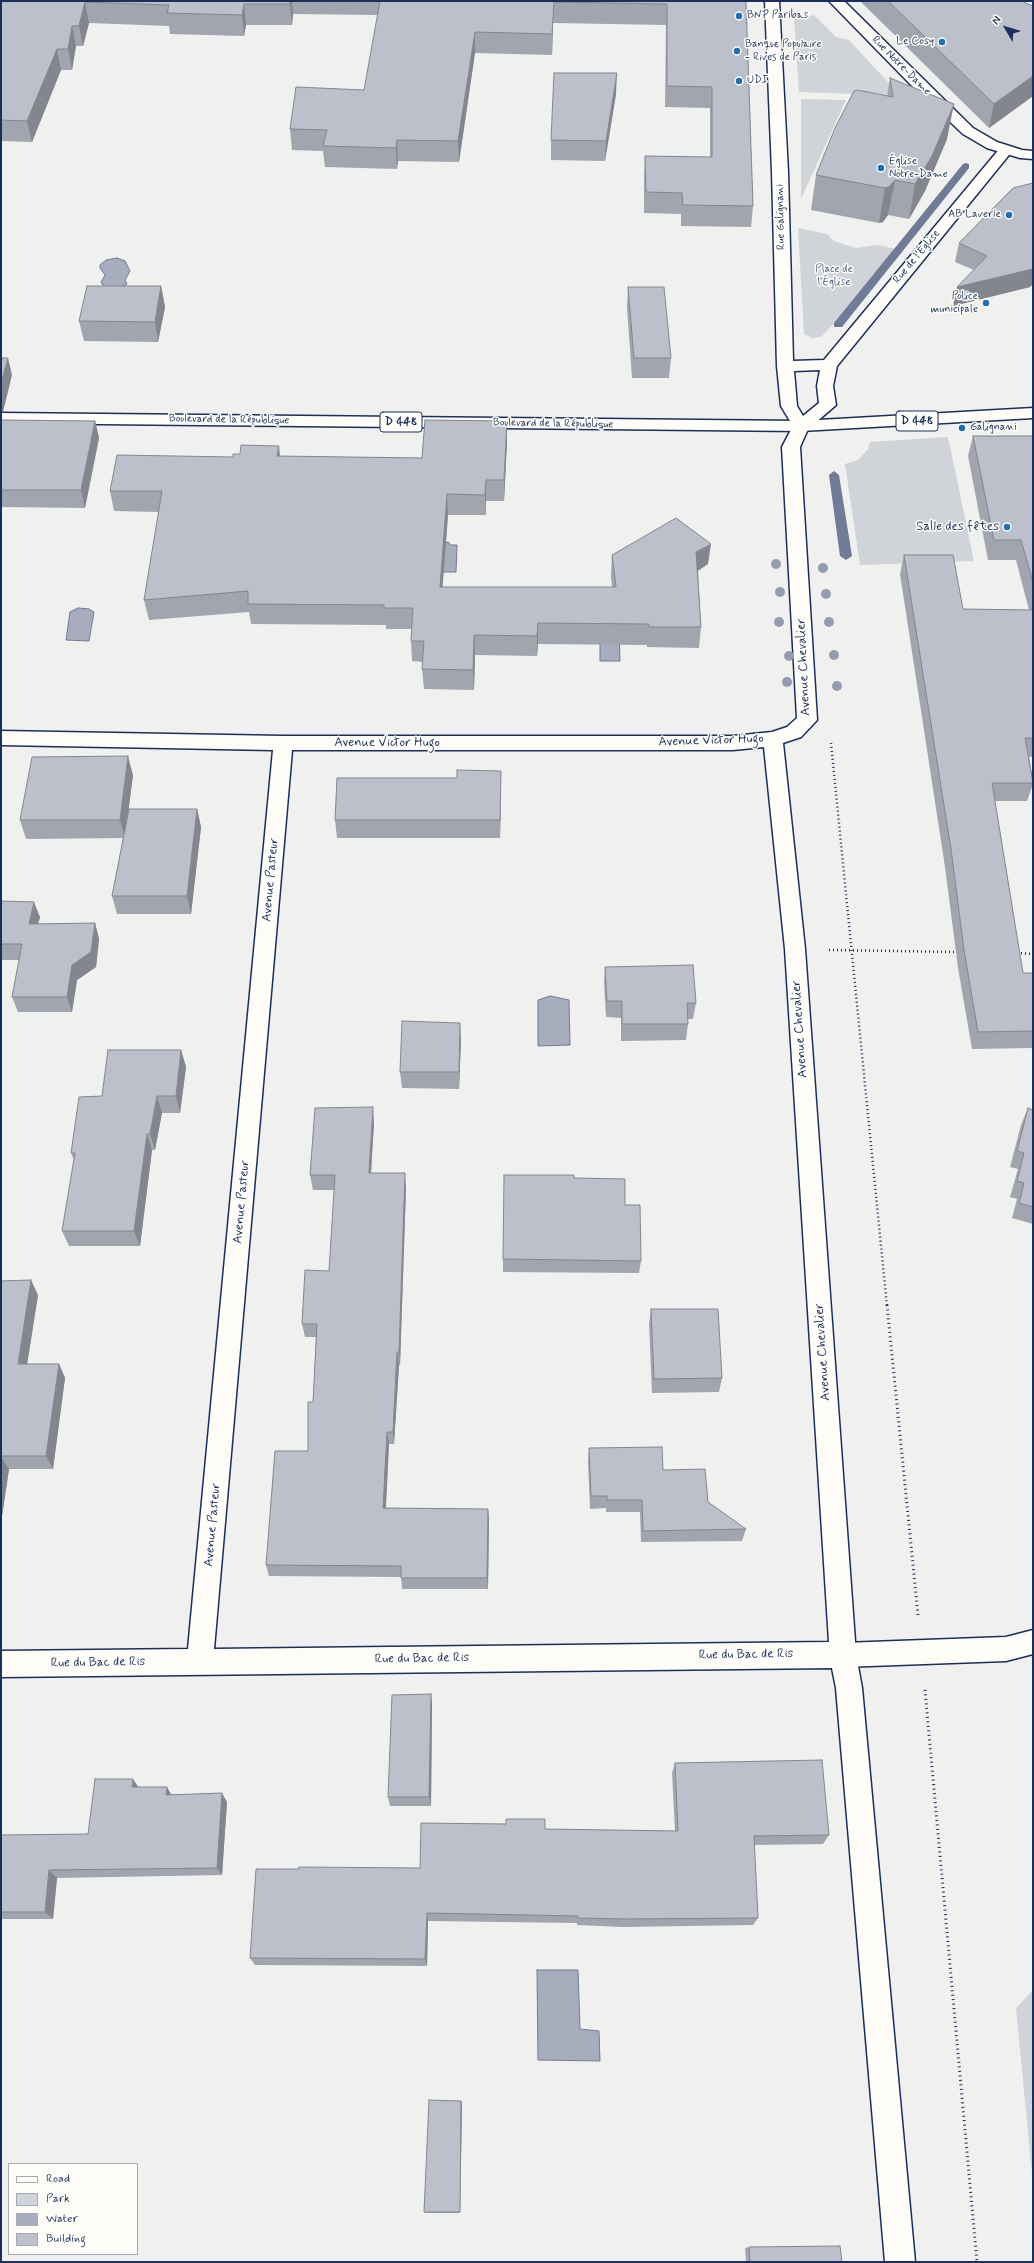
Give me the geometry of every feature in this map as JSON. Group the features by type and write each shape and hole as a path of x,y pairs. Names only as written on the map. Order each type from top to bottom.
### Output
{"street":[{"name":"Rue Notre-Dame","path":"836,1 968,132 992,146 1033,155"},
{"name":"Rue Galignani","path":"774,2 785,366 789,406 801,426"},
{"name":"Rue de l'Église","path":"801,426 828,405 825,386 829,364 1006,150"},
{"path":"785,366 829,364"},
{"name":"Boulevard de la République","path":"1,418 801,426 953,419 1033,413"},
{"name":"Avenue Chevalier","path":"801,426 791,447 791,465 807,720 794,732 773,739 795,949 843,1655 849,1688 900,2262"},
{"name":"Avenue Victor Hugo","path":"1,738 283,743 733,743 773,739"},
{"name":"Avenue Pasteur","path":"200,1662 283,743"},
{"name":"Rue du Bac de Ris","path":"1,1664 843,1655"}],"lane":[{"path":"843,1655 1006,1649 1033,1642"}],"path":[{"path":"807,720 828,721 922,1653 977,2262"},
{"path":"851,950 962,952"},
{"path":"1009,953 1033,954"}],"green space":[{"path":"814,15 836,37 849,40 898,93 882,95 799,92 794,19"},
{"path":"801,99 846,100 801,199"},
{"name":"Place de l'Église","path":"798,228 827,234 834,241 855,248 878,245 904,251 821,337 812,338 804,334"},
{"path":"948,437 974,561 860,565 845,464 858,460 868,449 870,442"},
{"path":"1033,1990 1033,2184 1016,2008"}],"water":[{"path":"117,258 125,261 130,271 125,280 127,284 121,287 104,287 101,282 105,275 100,268 100,265 106,260"},
{"path":"448,542 451,545 457,545 456,572 437,572 444,543"},
{"path":"78,608 89,609 94,612 89,641 66,640 70,612"},
{"path":"600,628 619,629 620,661 600,661"},
{"path":"550,996 569,1000 570,1045 538,1046 538,1000"},
{"path":"537,1970 578,1970 580,2029 599,2031 600,2061 538,2060"}],"building":[{"path":"1,1 290,1 290,4 244,4 242,15 167,13 169,5 85,2 79,26 72,26 68,49 57,49 27,121 1,120"},
{"path":"380,1 746,1 753,206 683,205 682,193 646,192 645,156 712,157 712,87 667,86 667,4 554,2 552,34 475,32 458,141 397,140 396,148 323,146 327,130 290,129 296,87 364,90"},
{"path":"888,1 1021,1 1033,6 1033,76 994,104"},
{"path":"554,73 617,73 606,141 551,140"},
{"path":"890,78 954,104 932,156 915,184 895,180 889,187 885,188 816,175 835,128 854,91 857,90 893,97"},
{"path":"1033,183 1033,269 957,287 987,256 959,243 1013,188"},
{"path":"87,286 161,286 155,322 79,321"},
{"path":"628,287 664,287 671,358 634,358"},
{"path":"1,358 8,358 1,383"},
{"path":"1,420 95,421 81,490 1,490"},
{"path":"425,420 507,421 504,480 486,480 485,495 447,494 440,587 616,587 612,555 676,518 711,544 696,552 701,627 649,627 649,624 538,623 537,636 474,635 473,670 422,669 424,641 411,641 413,608 384,608 384,605 248,604 248,591 144,600 162,491 110,491 117,455 233,457 233,454 240,454 241,445 279,446 277,456 422,458"},
{"name":"Salle des fêtes","path":"973,436 1033,436 1033,582 1021,540 994,540"},
{"path":"904,555 953,555 963,609 1033,610 1033,738 1025,738 1033,783 992,783 1023,973 1033,973 1033,1031 978,1032 964,950 951,849"},
{"path":"128,756 120,820 20,820 32,757"},
{"path":"457,770 501,771 500,820 335,820 337,778 457,778"},
{"path":"129,809 197,809 187,896 112,896"},
{"path":"1,901 34,902 29,924 95,923 91,952 72,965 67,997 12,997 22,944 1,944"},
{"path":"693,965 696,1003 687,1003 688,1024 622,1024 622,1001 607,1001 605,967"},
{"path":"402,1021 460,1023 459,1072 400,1072"},
{"path":"108,1050 181,1050 176,1096 157,1096 150,1134 147,1134 134,1231 62,1231 75,1153 71,1153 79,1097 102,1096"},
{"path":"373,1107 369,1173 405,1173 399,1352 397,1352 393,1432 387,1432 383,1508 488,1509 487,1578 401,1578 401,1566 266,1565 275,1451 308,1451 308,1402 313,1402 317,1324 302,1324 305,1270 329,1271 335,1175 310,1175 315,1108"},
{"path":"1028,1108 1033,1110 1033,1207 1019,1203 1024,1183 1017,1181 1024,1153 1017,1151"},
{"path":"504,1175 574,1175 574,1178 625,1179 625,1205 640,1205 641,1261 503,1259"},
{"path":"31,1280 18,1364 59,1364 46,1456 1,1456 1,1281"},
{"path":"651,1309 718,1309 722,1378 654,1379"},
{"path":"662,1447 663,1470 705,1469 708,1502 746,1529 643,1531 642,1500 607,1500 607,1496 591,1496 589,1448"},
{"path":"431,1694 429,1797 388,1797 392,1695"},
{"path":"822,1760 829,1835 754,1836 758,1918 624,1919 578,1918 578,1916 427,1913 425,1959 250,1958 256,1869 299,1869 299,1867 420,1868 421,1823 506,1824 506,1819 545,1819 545,1829 678,1831 675,1763"},
{"path":"95,1779 133,1779 132,1787 167,1787 166,1795 222,1793 217,1868 49,1870 45,1912 1,1912 1,1835 88,1834"},
{"path":"429,2100 461,2101 460,2212 424,2212"},
{"path":"840,2246 842,2262 750,2262 749,2247"}],"waterway":[{"path":"838,325 966,166"},
{"path":"834,475 846,556"}],"place":[{"name":"BNP Paribas","path":"739,16"},
{"name":"Le Cosy","path":"942,42"},
{"name":"Banque Populaire - Rives de Paris","path":"737,51"},
{"name":"UDI","path":"739,81"},
{"name":"Église Notre-Dame","path":"881,168"},
{"name":"AB Laverie","path":"1009,215"},
{"name":"Police municipale","path":"986,303"},
{"name":"Galignani","path":"962,428"},
{"name":"Salle des fêtes","path":"1007,527"}]}
